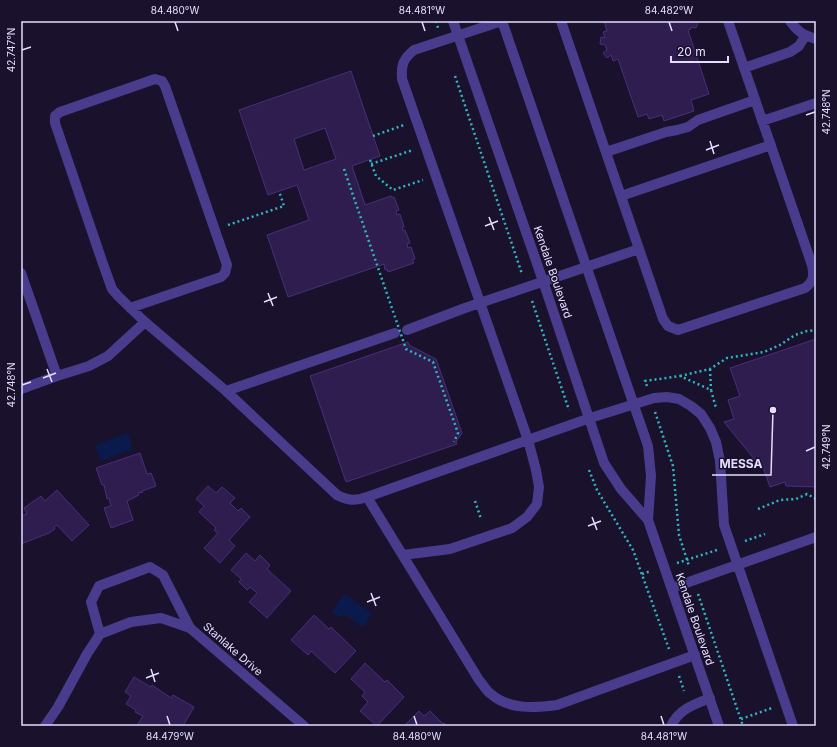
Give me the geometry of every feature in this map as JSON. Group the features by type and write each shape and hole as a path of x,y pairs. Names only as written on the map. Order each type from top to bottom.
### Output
{"street":[{"name":"Kendale Boulevard","path":"453,21 590,418 604,463 621,489 648,520 719,726"},
{"name":"Kendale Boulevard","path":"502,21 648,446 651,476 648,520"},
{"path":"403,555 450,548 512,528 527,517 537,504 539,487 528,440 402,79 402,68 406,57 414,50 502,21"},
{"path":"561,21 663,320 668,326 678,330 805,288 811,283 813,274 812,265 728,21"},
{"path":"790,21 796,30 805,36 816,39"},
{"path":"744,68 790,52 799,46 805,36"},
{"path":"130,308 221,277 225,273 227,265 165,86 162,81 155,79 60,112 55,116 55,122 112,289 118,296 130,308 145,322 226,391 337,495 347,500 357,500 367,497 590,418 651,399 667,397 679,399 691,406 700,414 710,428 716,442 720,461 724,525 793,726"},
{"path":"606,152 666,132 688,127 698,120 755,100"},
{"path":"762,121 816,103"},
{"path":"621,196 771,145"},
{"path":"407,330 543,281 639,249"},
{"path":"21,273 56,376"},
{"path":"21,389 89,366 108,356 145,322"},
{"path":"226,391 395,333"},
{"path":"367,497 479,680 490,694 505,703 539,708 557,705 695,655"},
{"path":"672,588 816,537"},
{"path":"45,726 58,707 87,654 100,634 91,602 100,586 150,568 163,575 190,628"},
{"name":"Stanlake Drive","path":"100,634 131,622 160,618 190,628 304,726"},
{"path":"671,726 677,715 686,708 710,698"}],"path":[{"path":"373,136 404,125"},
{"path":"371,164 413,150"},
{"path":"370,160 376,176 393,190 424,180"},
{"path":"344,168 406,349 433,362 458,433 454,442"},
{"path":"214,230 284,206 279,191"},
{"path":"743,726 679,535 673,466 645,381 680,376 710,368 727,358 764,352 780,345 795,334 807,330 816,330"},
{"path":"710,368 711,390 716,410"},
{"path":"680,376 711,390"},
{"path":"758,509 780,500 796,499 807,494 816,499"},
{"path":"475,501 481,519"},
{"path":"642,574 766,534"},
{"path":"741,719 785,704"}],"water":[{"path":"128,433 133,449 101,461 95,445"},
{"path":"344,594 372,613 363,627 344,614 341,618 332,612"}],"building":[{"path":"604,21 692,21 698,23 696,28 691,27 691,29 688,30 709,94 691,100 694,111 664,121 662,115 649,119 647,114 638,117 618,59 613,61 611,55 607,58 603,53 607,50 605,45 600,44 601,37 605,38 603,32 607,31"},
{"path":"351,71 380,156 352,166 365,205 391,196 392,198 394,197 399,210 396,211 397,215 400,214 404,227 402,227 403,231 405,230 410,243 407,244 408,248 411,247 415,259 412,260 414,263 388,272 387,269 385,270 384,264 288,297 267,235 309,220 297,185 268,195 239,110","holes":["325,128 336,159 304,170 294,139"]},
{"path":"816,339 816,487 786,486 785,482 770,487 762,464 759,465 724,422 734,419 728,400 740,396 730,368"},
{"path":"408,342 409,345 436,359 462,433 456,442 457,444 346,482 310,376"},
{"path":"140,453 147,474 151,473 156,486 138,493 139,495 127,501 133,520 111,528 104,508 111,506 109,498 107,499 104,485 102,485 96,468"},
{"path":"208,486 216,493 222,487 235,498 230,503 238,511 241,508 250,517 229,540 235,546 220,563 204,548 218,533 214,530 216,528 199,512 204,506 196,499"},
{"path":"57,490 89,525 72,541 57,525 54,527 55,529 49,533 21,544 21,516 27,514 24,508 41,496 45,501"},
{"path":"246,553 255,561 260,555 270,565 267,569 291,591 267,618 249,602 257,593 250,587 247,590 239,582 241,579 231,570"},
{"path":"314,615 329,629 331,627 356,651 335,673 311,651 308,655 291,640"},
{"path":"365,663 385,682 387,680 404,697 377,726 360,711 368,702 362,696 365,692 351,679"},
{"path":"134,677 151,687 152,685 171,698 173,695 194,707 183,726 137,726 143,716 135,712 136,710 126,704 131,696 125,692"},
{"path":"419,711 424,716 430,711 447,726 404,726"}],"place":[{"name":"MESSA","path":"773,410"}]}
